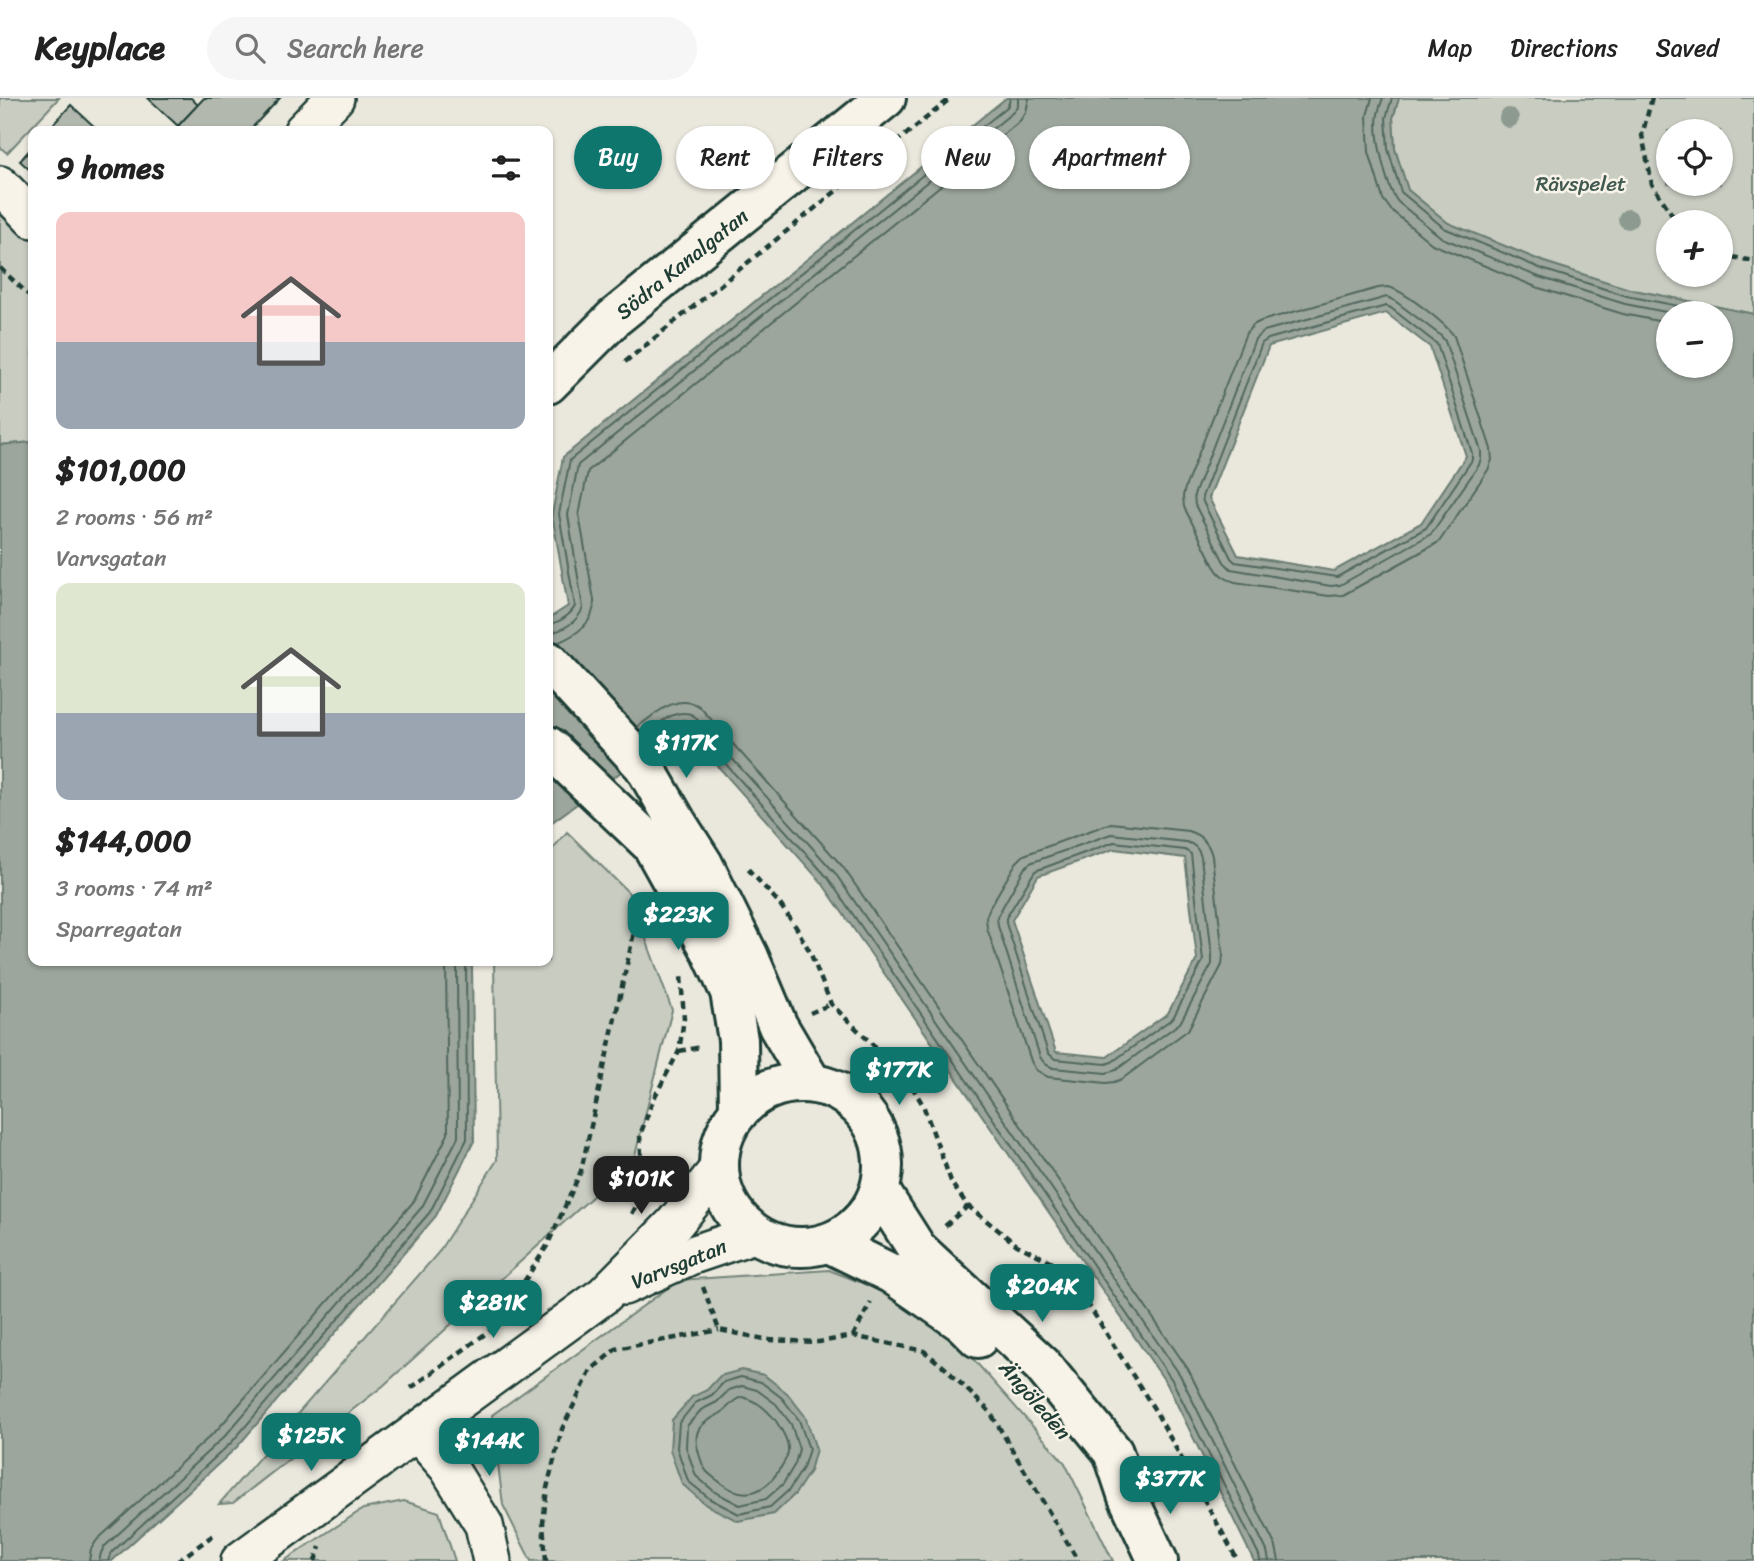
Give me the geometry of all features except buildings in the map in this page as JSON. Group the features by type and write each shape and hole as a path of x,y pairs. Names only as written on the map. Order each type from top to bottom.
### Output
{"street":[{"path":"308,126 335,98"},
{"name":"Södra Kanalgatan","path":"553,379 614,318 886,98"},
{"path":"0,185 28,214"},
{"path":"553,670 626,782 652,845 710,949 730,992 738,1040 739,1108"},
{"path":"553,704 626,782 677,823 703,864 749,957 778,1026 811,1082"},
{"path":"553,748 626,782"},
{"path":"811,1082 846,1094 872,1120 884,1155 880,1191 860,1223 829,1243 797,1248 754,1234 728,1207 717,1171 722,1136 739,1108 772,1086 811,1082"},
{"name":"Varvsgatan","path":"240,1561 604,1295 674,1224 717,1171"},
{"name":"Ängöleden","path":"880,1191 917,1249 1042,1365 1113,1452 1128,1497 1158,1561"},
{"name":"Varvsgatan","path":"604,1295 692,1255 754,1234"},
{"name":"Ängöleden","path":"829,1243 892,1274 963,1323 1022,1381 1093,1467 1128,1497"},
{"path":"417,1432 448,1467 484,1525 492,1561"}],"path":[{"path":"622,364 951,98"},
{"path":"1652,98 1642,135 1652,184 1669,210"},
{"path":"1733,258 1754,261"},
{"path":"0,268 28,294"},
{"path":"744,864 779,903 796,927 810,952 831,1004 907,1078 923,1105 952,1184 968,1206 1017,1245 1052,1262 1079,1290 1156,1412 1238,1561"},
{"path":"496,1325 548,1246 581,1171 643,890"},
{"path":"674,1224 643,1193 640,1135 654,1098 679,1051 684,1019 680,971"},
{"path":"692,1255 719,1330"},
{"path":"546,1561 543,1523 547,1488 562,1429 591,1370 616,1349 719,1330 770,1340 819,1342 853,1336 924,1351 990,1412 1078,1561"}],"green space":[{"path":"0,98 59,98 33,126 28,126 28,131 7,153 0,147"},
{"name":"Rävspelet","path":"1399,98 1754,98 1754,314 1733,310 1733,301 1689,301 1629,289 1544,262 1448,223 1408,190 1395,149 1393,118"},
{"path":"0,185 28,214 28,442 0,445"},
{"path":"567,832 629,893 672,1010 634,1159 383,1386 233,1503 219,1504 438,1253 497,1160 494,966 553,966 553,848"},
{"path":"829,1270 929,1309 1065,1463 1113,1561 531,1561 503,1505 492,1415 679,1280"},
{"path":"404,1501 439,1512 455,1561 284,1561 363,1509"}],"water":[{"path":"1006,98 1399,98 1393,118 1395,149 1408,190 1448,223 1544,262 1629,289 1689,301 1656,301 1656,378 1733,378 1733,310 1754,314 1754,1561 1254,1561 1167,1384 822,883 683,727 553,821 553,616 568,606 553,520 563,457 894,189 907,189 907,178 921,167 921,189 1015,189 1015,126 971,126","holes":["1386,313 1430,347 1466,456 1421,523 1334,571 1238,555 1209,498 1269,346","1114,849 1185,858 1197,959 1168,1013 1107,1057 1056,1052 1012,920 1038,876"]},
{"path":"28,442 28,966 472,966 474,1141 436,1216 237,1447 112,1561 0,1561 0,445"},
{"path":"741,1370 764,1375 787,1393 805,1416 816,1449 810,1471 795,1494 774,1514 738,1521 706,1505 682,1484 670,1450 672,1420 692,1397 707,1390 720,1376"}]}
